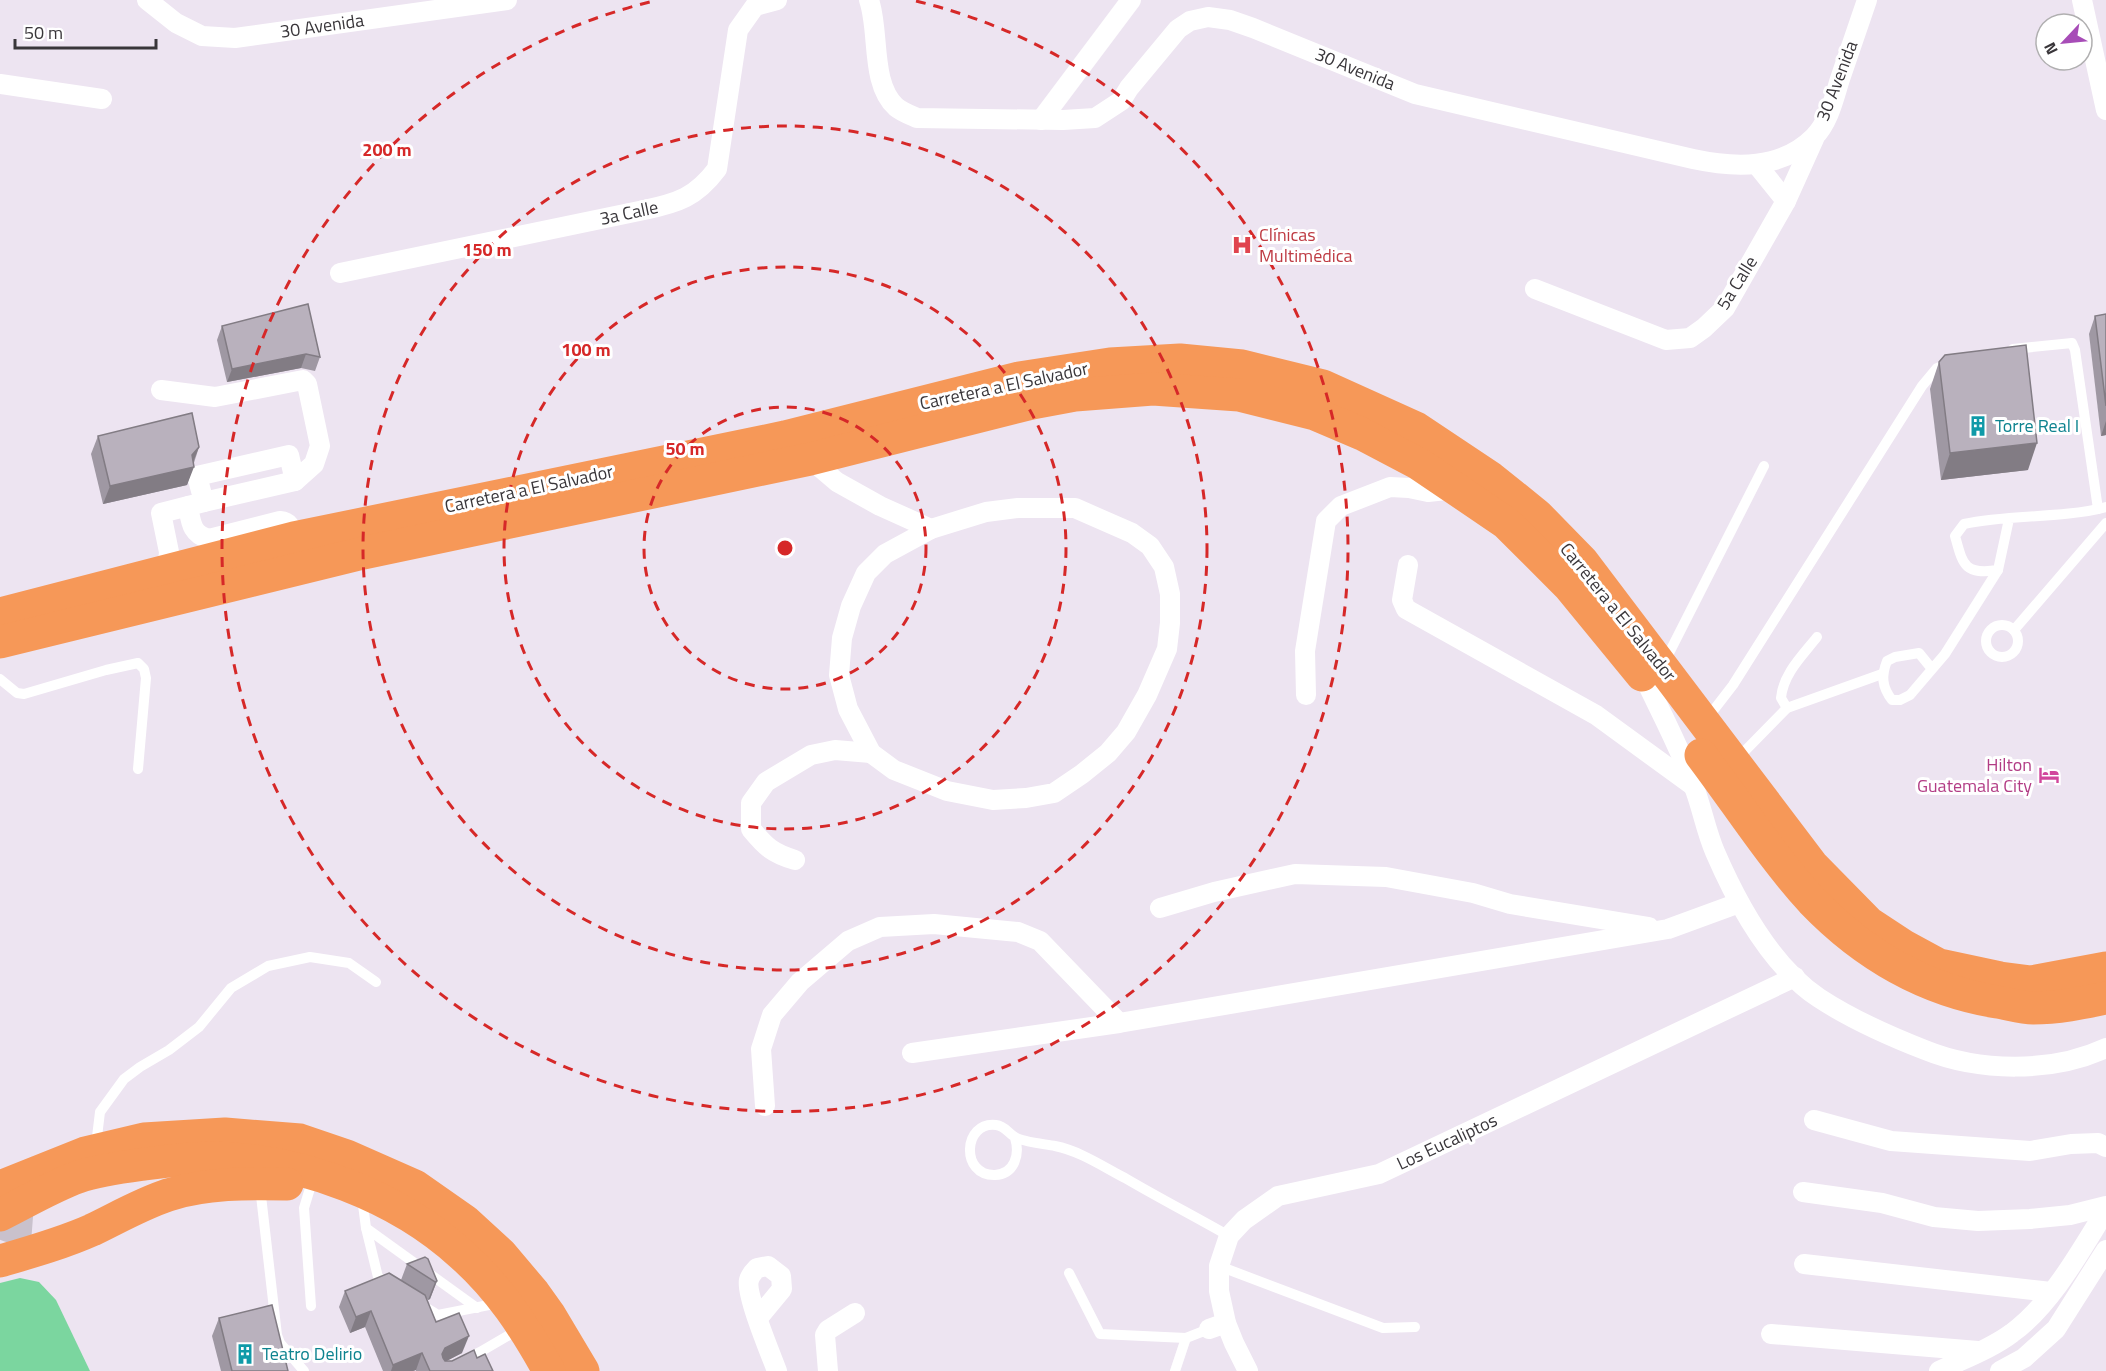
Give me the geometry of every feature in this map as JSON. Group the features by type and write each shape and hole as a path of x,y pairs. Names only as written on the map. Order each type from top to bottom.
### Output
{"highway":[{"name":"Carretera a El Salvador","path":"0,614 167,572 205,549 294,538 785,437 981,387 1050,373 1110,364 1180,360 1242,366 1323,386 1416,428 1491,478 1537,515 1582,561 1766,844 1811,900 1871,951 1935,987 1978,999 2031,1008 2055,1007 2106,998"},
{"name":"Carretera a El Salvador","path":"0,642 363,553 810,459 1032,403 1075,395 1153,388 1239,395 1315,414 1362,434 1414,476 1457,489 1506,523 1704,722 1812,865 1869,923 1939,965 2000,978 2031,982 2106,968"},
{"path":"0,1187 90,1152 127,1142 170,1136 225,1134 300,1140 346,1156 415,1186 465,1221 513,1268 549,1314 583,1371"},
{"path":"0,1171 26,1159 90,1152"},
{"path":"36,1228 106,1197 213,1158"},
{"path":"0,1215 79,1177 136,1165 213,1158 290,1168 357,1189 408,1215 438,1235 462,1255 502,1312 549,1371"},
{"path":"0,1261 47,1247 90,1230 169,1194 197,1189 260,1184 357,1189"}],"street":[{"name":"30 Avenida","path":"147,0 176,23 202,36 235,38 507,0"},
{"name":"3a Calle","path":"340,273 654,208 690,195 705,185 717,169 738,30 755,6 777,0"},
{"name":"30 Avenida","path":"869,0 881,78 889,99 898,109 917,118 1041,120 1095,118 1111,110 1121,101 1178,29 1190,21 1208,17 1230,20 1253,28 1415,94 1710,163 1757,165 1778,160 1815,136 1827,116 1867,0"},
{"path":"1041,120 1131,0"},
{"path":"2082,0 2106,110"},
{"path":"0,84 102,99"},
{"name":"5a Calle","path":"1535,289 1666,340 1690,338 1725,308 1786,201 1815,136"},
{"path":"1757,165 1786,201"},
{"path":"161,390 215,397 303,380 308,384 321,446 314,464 295,481 161,513 170,552 167,572"},
{"path":"205,549 193,529 197,476 289,455 295,481"},
{"path":"810,459 837,482 880,506 931,529"},
{"path":"1306,695 1305,651 1326,521 1341,506 1414,476"},
{"path":"1018,508 1075,508 1132,532 1150,546 1164,567 1170,594 1167,649 1147,696 1126,732 1091,767 1054,793 993,800 947,791 894,770 871,753 848,709 839,675 842,638 851,606 866,573 885,554 931,529 986,512 1018,508"},
{"path":"1408,565 1402,600 1406,609 1596,715 1694,786"},
{"path":"1654,673 1714,850 1739,903 1763,940 1795,977 1818,997 1898,1040 1941,1057 1992,1065 2042,1065 2091,1055 2106,1048"},
{"path":"795,860 777,854 751,829 751,803 766,782 811,755 835,750 871,753"},
{"path":"1160,908 1214,892 1295,874 1386,877 1473,893 1510,904 1668,929"},
{"path":"912,1053 1119,1023 1668,929 1739,903"},
{"path":"765,1106 761,1049 772,1016 800,982 848,941 880,927 934,924 1018,932 1040,941 1119,1023"},
{"name":"Los Eucaliptos","path":"1248,1371 1233,1343 1218,1326 1219,1266 1229,1236 1244,1220 1278,1196 1379,1174 1795,977"},
{"path":"1814,1120 1891,1141 2030,1151 2072,1144 2098,1143 2106,1147"},
{"path":"1939,1371 2011,1334 2035,1314 2072,1264 2100,1208 2106,1189"},
{"path":"1803,1192 1882,1203 1934,1216 1978,1221 2070,1215 2100,1208"},
{"path":"2000,1371 2024,1358 2056,1329 2106,1250"},
{"path":"1804,1264 2051,1292"},
{"path":"2072,1264 2089,1277"},
{"path":"828,1371 825,1335 828,1330 855,1313"},
{"path":"758,1318 777,1371"},
{"path":"1771,1334 1978,1351"}],"lane":[{"path":"1996,352 2072,343 2102,508 2009,519 1986,519 1964,524 1955,536 1962,562 1972,570 1998,570"},
{"path":"1704,722 1732,685 1922,386 1937,368 1962,356"},
{"path":"1654,673 1764,466"},
{"path":"1932,669 1919,653 1895,657 1887,661 1882,674 1885,691 1892,699 1900,700 1910,695 1945,654 1998,570 2009,519"},
{"path":"2014,630 2106,523"},
{"path":"1788,708 1781,699 1782,686 1817,637"},
{"path":"0,679 17,693 24,694 138,663 144,669 146,678 138,768"},
{"path":"1735,762 1788,708 1882,674"},
{"path":"90,1152 100,1112 124,1079 169,1050 199,1027 231,988 268,966 310,957 349,963 376,982"},
{"path":"1015,1138 1018,1150 1016,1161 1008,1171 997,1175 985,1174 975,1167 969,1156 969,1144 974,1134 984,1127 996,1125 1007,1129 1015,1138 1071,1149 1229,1236"},
{"path":"260,1184 277,1335 280,1343 304,1371"},
{"path":"311,1185 304,1208 311,1306"},
{"path":"357,1189 378,1277 395,1288"},
{"path":"366,1228 502,1312"},
{"path":"1219,1266 1383,1328 1415,1327"},
{"path":"1069,1273 1100,1335 1186,1338 1218,1326"},
{"path":"413,1299 438,1315 502,1312"},
{"path":"443,1371 480,1352 502,1312"},
{"path":"1175,1371 1186,1338"}],"green space":[{"path":"20,1278 39,1282 56,1300 90,1371 0,1371 0,1283"}],"building":[{"path":"308,304 320,357 306,354 232,369 222,326"},
{"path":"2106,314 2106,406 2095,316"},
{"name":"Torre Real I","path":"2026,345 2037,443 1950,453 1939,362 1945,355"},
{"path":"192,413 199,447 192,455 194,467 110,486 98,436"},
{"path":"425,1257 437,1281 435,1282 407,1264"},
{"path":"389,1273 425,1295 436,1322 459,1313 469,1336 445,1348 442,1354 445,1361 452,1361 474,1350 477,1358 485,1354 493,1371 430,1371 422,1353 393,1365 371,1311 356,1317 345,1291"},
{"path":"272,1305 288,1371 232,1371 219,1318"}],"tunnel":[{"path":"0,1222 10,1226 36,1228"}],"place":[{"name":"Clínicas Multimédica","path":"1242,245"},
{"name":"Torre Real I","path":"1978,426"},
{"name":"Hilton Guatemala City","path":"2049,775"},
{"name":"Teatro Delirio","path":"245,1354"}]}
